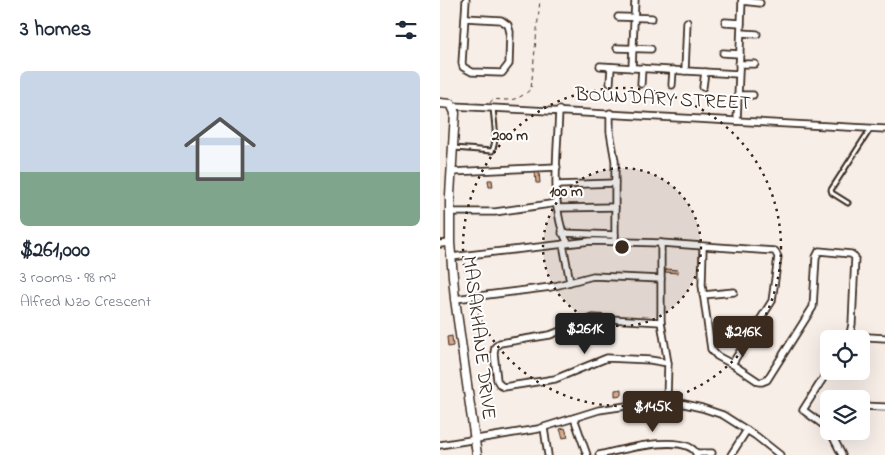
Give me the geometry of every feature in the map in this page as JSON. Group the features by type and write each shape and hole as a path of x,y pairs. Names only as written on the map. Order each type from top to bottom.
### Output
{"street":[{"path":"465,18 501,20 508,25 510,32 509,64 502,73 472,72 464,68 462,63 466,0"},
{"path":"632,68 635,0"},
{"path":"737,120 742,1 760,2"},
{"path":"618,17 652,18"},
{"path":"685,71 687,22"},
{"path":"724,22 741,23"},
{"path":"741,33 757,34"},
{"path":"617,48 651,49"},
{"path":"722,53 740,54"},
{"path":"739,64 755,64"},
{"path":"600,66 738,74"},
{"path":"610,83 611,67"},
{"path":"641,84 642,68"},
{"path":"672,85 673,70"},
{"path":"703,87 705,72"},
{"path":"738,95 753,95"},
{"name":"BOUNDARY STREET","path":"440,103 453,106 559,110 885,129"},
{"name":"MASAKHANE DRIVE","path":"453,106 455,116 451,172 450,243 477,455"},
{"path":"559,110 557,206 566,244 570,282"},
{"path":"610,113 610,132 615,161 616,183 615,238"},
{"path":"451,172 557,166"},
{"path":"557,185 616,183"},
{"path":"450,212 492,212 557,206 615,207"},
{"path":"562,233 776,252 778,255 772,301 732,364"},
{"path":"451,257 615,238"},
{"path":"440,244 450,243"},
{"path":"661,243 661,322 668,363 667,400"},
{"path":"703,247 703,295 711,349 715,354 762,382 768,379 812,311 814,305 816,257 819,251 851,254 855,257 850,330"},
{"path":"456,299 551,287 597,276 661,279"},
{"path":"703,295 734,292"},
{"path":"661,322 593,318 550,335 500,343 496,345 494,350 498,380 500,385 504,387 551,380 607,358 650,360 668,363"},
{"path":"870,338 885,338"},
{"path":"820,423 805,413 803,408 822,380"},
{"path":"440,445 544,428 599,410 667,400 711,410 728,418 780,455"},
{"path":"870,406 885,407"},
{"path":"574,418 587,455"},
{"path":"544,428 548,455"},
{"path":"731,455 747,430"},
{"path":"834,440 842,455"},
{"path":"599,455 648,444 663,443 688,446 696,454 712,453"}],"lane":[{"path":"453,148 492,151 495,136 491,107"},
{"path":"848,203 832,193 831,190 871,128"}],"path":[{"path":"491,107 492,100 513,100 529,92 532,86 540,0"}],"building":[{"path":"539,171 540,183 536,183 535,172"},
{"path":"488,180 492,180 493,187 489,187"},
{"path":"666,269 678,270 678,273 665,272"},
{"path":"452,336 453,346 448,347 447,337"},
{"path":"622,389 622,395 615,396 615,390"},
{"path":"565,428 568,437 563,438 560,429"}]}
